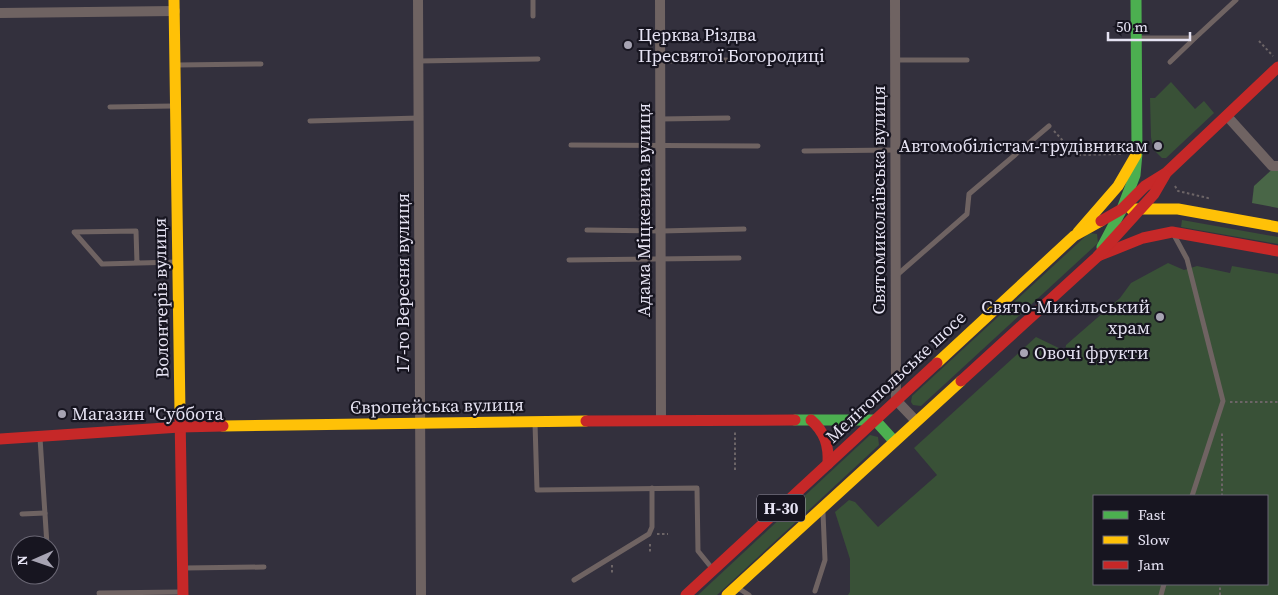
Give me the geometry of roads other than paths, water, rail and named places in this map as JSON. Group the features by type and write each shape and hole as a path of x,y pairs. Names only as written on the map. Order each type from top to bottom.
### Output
{"main road":[{"path":"1097,257 1122,209 1135,175 1136,0"},
{"name":"Волонтерів вулиця","path":"174,6 183,593"},
{"name":"Мелітопольське шосе","path":"686,595 1074,236 1122,209 1150,190 1278,67"},
{"path":"1136,154 1150,190 1160,199 1178,209"},
{"path":"1074,236 1118,186 1136,154"},
{"path":"1097,257 1140,209 1150,190"},
{"path":"1122,209 1178,209 1278,227"},
{"path":"1097,257 1136,239 1172,232 1278,251"},
{"name":"Н-30","path":"727,595 1097,257"},
{"name":"Європейська вулиця","path":"0,439 180,427 661,420 875,420"},
{"path":"811,420 819,426 826,437 829,454 828,464"},
{"path":"875,420 894,441"}],"street":[{"name":"17-го Вересня вулиця","path":"418,0 421,595"},
{"name":"Адама Міцкевича вулиця","path":"660,0 661,420"},
{"name":"Святомиколаївська вулиця","path":"895,0 896,400"},
{"path":"0,13 174,6"},
{"path":"1226,116 1272,166 1278,166"},
{"path":"896,400 916,421"}],"lane":[{"path":"533,0 533,16"},
{"path":"1170,62 1236,0"},
{"path":"1136,38 1195,38"},
{"path":"418,60 538,59"},
{"path":"660,61 727,60"},
{"path":"895,60 967,60"},
{"path":"175,65 261,64"},
{"path":"110,107 176,106"},
{"path":"310,121 419,118"},
{"path":"660,119 728,118"},
{"path":"895,277 967,214 969,194 1049,126"},
{"path":"571,145 758,146"},
{"path":"804,151 895,150"},
{"path":"587,230 744,229"},
{"path":"137,263 136,231 74,232 102,264 178,262"},
{"path":"1172,232 1187,259 1223,402 1192,495"},
{"path":"569,260 739,258"},
{"path":"535,422 537,490 697,488 698,552 714,570"},
{"path":"40,436 46,535"},
{"path":"574,580 649,534 652,528 652,488"},
{"path":"815,591 825,560 822,508"},
{"path":"22,514 45,513"},
{"path":"183,568 264,566"},
{"path":"736,586 749,595"},
{"path":"99,593 183,593"}],"place":[{"name":"Церква Різдва Пресвятої Богородиці","path":"628,45"},
{"name":"Автомобілістам-трудівникам","path":"1158,146"},
{"name":"Свято-Микільський храм","path":"1160,317"},
{"name":"Овочі фрукти","path":"1024,353"},
{"name":"Магазин \"Суббота","path":"62,414"}]}
